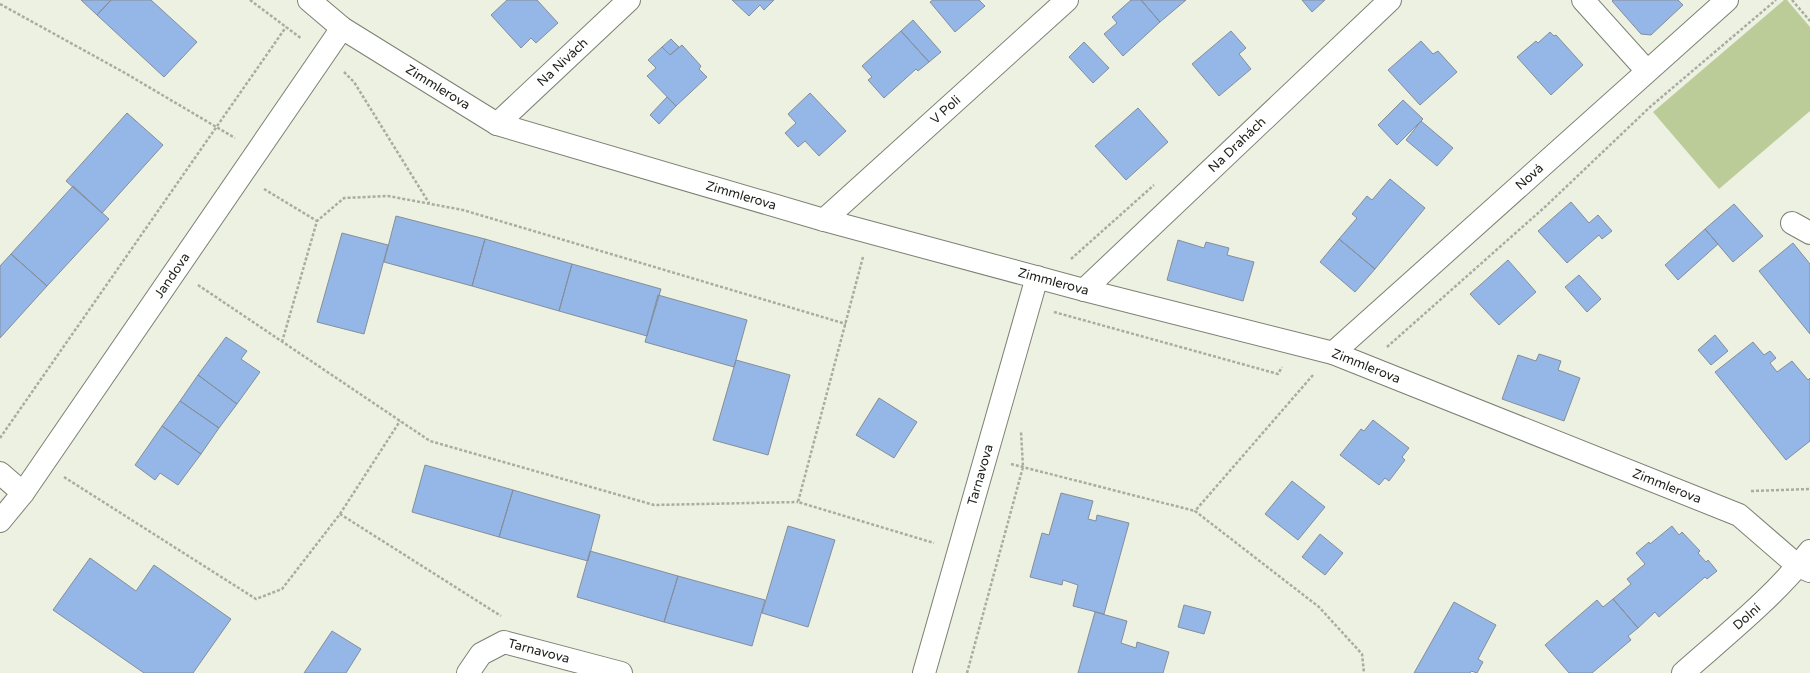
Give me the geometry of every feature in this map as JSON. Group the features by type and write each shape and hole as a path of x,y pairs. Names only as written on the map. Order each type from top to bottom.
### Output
{"street":[{"name":"Zimmlerova","path":"309,0 342,28 497,124 870,233 1084,290 1332,353 1739,515 1806,563"},
{"name":"Na Nivách","path":"497,124 629,0"},
{"name":"V Poli","path":"824,220 1067,0"},
{"name":"Na Drahách","path":"1084,290 1390,0"},
{"path":"1584,0 1647,71"},
{"name":"Nová","path":"1332,353 1727,0"},
{"name":"Jandova","path":"0,521 23,493 342,28"},
{"name":"Tarnavova","path":"924,673 1037,277"},
{"path":"0,473 23,493"},
{"name":"Dolní","path":"1683,673 1806,563"},
{"name":"Tarnavova","path":"468,673 481,654 504,642 621,673"}],"path":[{"path":"250,0 324,55 354,82 430,203"},
{"path":"1384,350 1546,206 1650,107 1776,0"},
{"path":"1792,0 1810,21"},
{"path":"0,4 125,73 258,151"},
{"path":"0,438 286,27"},
{"path":"241,176 318,221"},
{"path":"282,342 318,221 344,198 388,196 463,210 846,324"},
{"path":"798,502 870,233"},
{"path":"176,270 430,441 654,505 798,502 959,551"},
{"path":"1195,510 1332,353"},
{"path":"43,464 256,599 282,589 340,514 400,421"},
{"path":"985,458 1195,510 1319,607 1362,654 1364,673"},
{"path":"1749,492 1810,489"},
{"path":"340,514 502,616 504,642"}],"green space":[{"path":"1784,0 1787,0 1810,27 1810,111 1719,189 1653,112"}],"building":[{"path":"81,0 111,0 97,15"},
{"path":"111,0 151,0 197,42 164,77 97,15"},
{"path":"507,0 537,0 558,23 536,43 531,38 521,48 491,15"},
{"path":"732,0 774,0 764,10 760,5 749,16"},
{"path":"933,0 979,0 985,6 955,32 930,2"},
{"path":"1131,0 1141,0 1160,22 1123,56 1104,34 1117,23 1112,17"},
{"path":"1141,0 1186,0 1160,22"},
{"path":"1302,0 1325,0 1312,12"},
{"path":"1678,0 1683,5 1651,35 1641,34 1612,1"},
{"path":"913,20 941,52 929,62 901,31"},
{"path":"901,31 929,62 918,71 916,69 884,98 868,80 872,77 862,66"},
{"path":"1231,31 1246,48 1239,54 1251,69 1219,96 1192,64"},
{"path":"1550,32 1554,36 1556,35 1583,65 1551,95 1517,57 1536,41 1538,43"},
{"path":"671,39 679,47 670,55 662,47"},
{"path":"1421,41 1433,54 1438,51 1457,72 1420,105 1388,70"},
{"path":"1084,42 1109,68 1093,83 1069,57"},
{"path":"682,45 701,66 699,69 707,77 676,106 647,76 656,68 648,60 662,47 670,55"},
{"path":"810,93 846,131 819,156 805,141 798,147 785,133 796,123 788,114"},
{"path":"667,97 676,106 659,124 650,115"},
{"path":"1403,100 1423,119 1397,145 1378,125"},
{"path":"1138,108 1168,142 1126,180 1095,146"},
{"path":"127,113 163,145 102,213 66,181"},
{"path":"1421,121 1453,148 1437,166 1406,140"},
{"path":"1390,179 1425,208 1375,269 1339,239 1357,218 1352,214 1367,196 1372,200"},
{"path":"73,186 109,219 47,286 11,254"},
{"path":"1571,202 1589,223 1598,215 1612,231 1602,239 1599,235 1567,263 1538,231"},
{"path":"1734,204 1763,236 1733,262 1705,229"},
{"path":"396,216 485,239 472,286 384,262"},
{"path":"1705,229 1718,244 1678,280 1665,265"},
{"path":"342,233 388,245 364,334 317,322"},
{"path":"485,239 572,264 559,311 472,286"},
{"path":"1339,239 1375,269 1355,292 1320,262"},
{"path":"1178,240 1204,248 1206,242 1229,248 1227,255 1254,262 1243,301 1167,280"},
{"path":"1793,243 1810,264 1810,334 1759,271"},
{"path":"11,254 47,286 0,338 0,266"},
{"path":"1508,260 1536,292 1499,325 1470,294"},
{"path":"572,264 661,289 647,336 559,311"},
{"path":"1579,275 1601,299 1587,312 1565,287"},
{"path":"658,295 747,320 734,367 645,342"},
{"path":"1715,335 1728,351 1711,365 1698,350"},
{"path":"226,337 247,351 241,359 260,372 237,404 198,375"},
{"path":"1753,342 1764,355 1770,351 1776,358 1770,363 1777,372 1792,361 1808,380 1810,378 1810,441 1786,460 1715,372"},
{"path":"1539,354 1561,361 1558,370 1580,378 1564,421 1502,399 1518,355 1536,361"},
{"path":"736,360 790,375 768,455 713,440"},
{"path":"198,375 237,404 219,428 180,401"},
{"path":"879,398 917,422 894,458 856,435"},
{"path":"180,401 219,428 201,454 162,426"},
{"path":"1373,420 1409,448 1402,457 1405,460 1389,481 1385,478 1379,485 1340,455 1361,429 1364,431"},
{"path":"162,426 201,454 178,485 160,473 155,480 135,465"},
{"path":"425,465 513,490 499,537 412,512"},
{"path":"1292,481 1325,507 1298,540 1265,514"},
{"path":"513,490 600,515 588,561 499,537"},
{"path":"1061,493 1093,501 1088,519 1096,521 1097,515 1129,523 1104,614 1073,606 1078,585 1063,580 1062,585 1030,577 1042,533 1049,535"},
{"path":"788,526 835,540 808,627 762,613"},
{"path":"1672,526 1679,535 1682,532 1700,551 1698,553 1706,562 1708,560 1717,571 1707,579 1705,577 1659,617 1655,612 1638,628 1613,599 1631,584 1627,579 1645,564 1636,553 1649,542 1650,544"},
{"path":"1320,534 1343,553 1325,575 1302,557"},
{"path":"590,551 678,576 664,622 577,597"},
{"path":"90,558 136,591 154,565 231,619 193,673 144,673 53,610"},
{"path":"678,576 765,600 752,646 664,622"},
{"path":"1613,599 1638,628 1628,636 1631,640 1592,673 1569,673 1545,645 1597,600 1603,607"},
{"path":"1454,602 1496,625 1478,659 1483,662 1477,673 1471,671 1470,673 1414,673"},
{"path":"1184,605 1211,612 1204,634 1178,627"},
{"path":"1095,612 1127,621 1121,643 1136,648 1137,642 1169,652 1163,673 1078,673"},
{"path":"332,631 361,649 346,673 304,673"}]}
